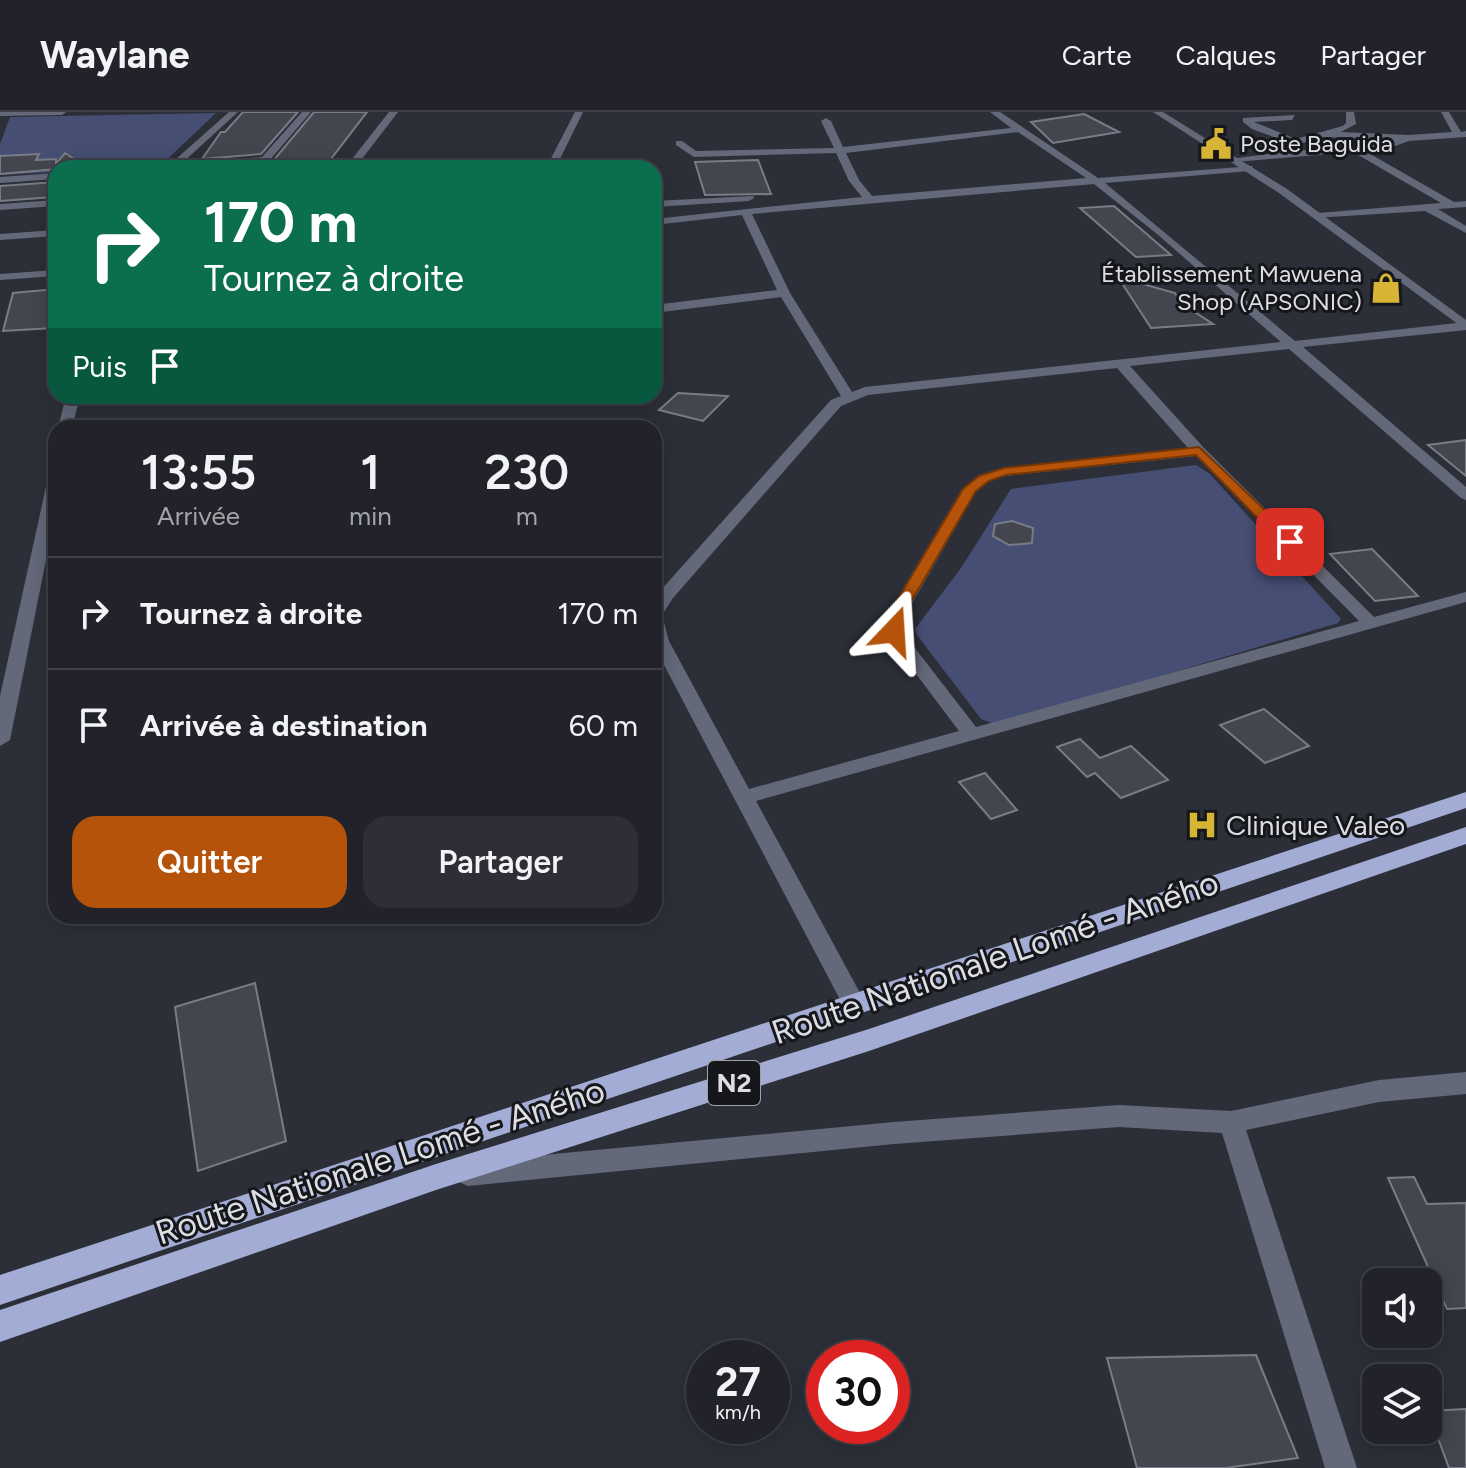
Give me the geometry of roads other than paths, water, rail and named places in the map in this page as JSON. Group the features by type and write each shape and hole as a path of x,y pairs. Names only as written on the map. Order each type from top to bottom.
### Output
{"highway":[{"name":"Route Nationale Lomé - Aného","path":"0,1290 1466,800"},
{"name":"Route Nationale Lomé - Aného","path":"0,1326 436,1177 884,1035 1466,835"}],"street":[{"path":"0,125 2,113 62,112"},
{"path":"179,160 234,112"},
{"path":"265,160 307,112"},
{"path":"356,160 394,112"},
{"path":"555,160 579,112"},
{"path":"996,113 1019,112"},
{"path":"1157,112 1250,168 1466,326"},
{"path":"1350,112 1351,124 1320,135 1296,142 1255,127 1246,120 1290,114 1320,135 1408,138 1462,134"},
{"path":"1445,112 1462,134"},
{"path":"996,113 1090,176 1161,232 1466,495"},
{"path":"826,121 866,195"},
{"path":"679,143 694,154 841,150 923,145 1019,129"},
{"path":"1235,159 1356,150 1401,144 1408,138"},
{"path":"1288,153 1296,142"},
{"path":"1356,150 1452,205"},
{"path":"662,221 866,195 1090,176 1250,168"},
{"path":"0,180 48,177"},
{"path":"773,196 866,195"},
{"path":"662,203 758,197"},
{"path":"0,207 48,204"},
{"path":"1318,216 1466,204"},
{"path":"1426,207 1466,230"},
{"path":"745,211 784,293 848,396"},
{"path":"0,237 48,234"},
{"path":"0,277 48,274"},
{"path":"662,308 784,293"},
{"path":"662,603 676,583 836,403 848,396 865,391 1466,326"},
{"path":"1120,363 1199,451 1369,622"},
{"path":"972,735 894,631 894,619 970,489 984,478 1004,472 1199,451"},
{"path":"1448,479 1466,476"},
{"path":"0,736 48,511"},
{"path":"742,798 1466,597"},
{"path":"662,645 854,1004"},
{"path":"436,1177 894,1133 1119,1116 1231,1122 1379,1091 1466,1083"},
{"path":"1231,1122 1341,1468"}],"place":[{"name":"Poste Baguida","path":"1216,144"},
{"name":"Établissement Mawuena Shop (APSONIC)","path":"1386,288"},
{"name":"Clinique Valeo","path":"1202,825"}]}
